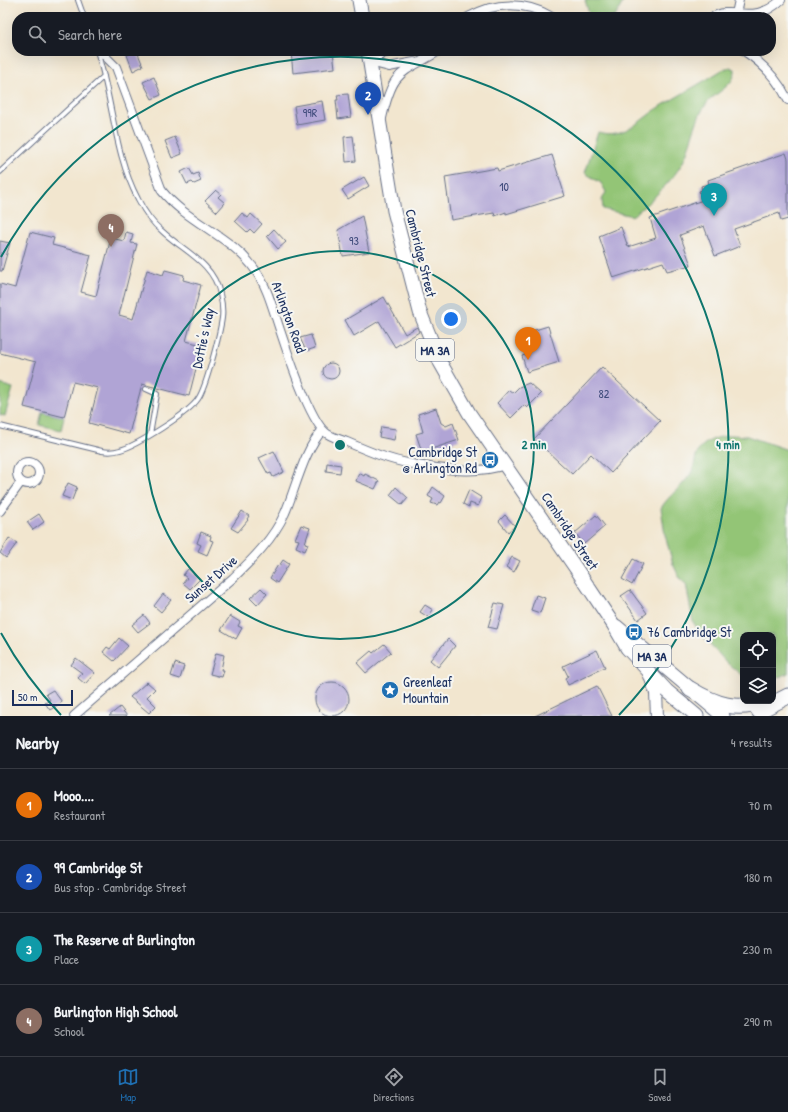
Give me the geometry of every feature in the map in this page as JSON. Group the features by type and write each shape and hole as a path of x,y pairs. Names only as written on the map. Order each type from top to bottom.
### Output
{"highway":[{"path":"690,689 712,701 736,707 746,707 756,704"},
{"path":"776,698 788,693"},
{"path":"749,716 788,696"}],"main road":[{"path":"359,0 361,12"},
{"name":"Cambridge Street","path":"369,57 393,205 422,320 435,351 454,389 613,624 627,648 649,674 696,716"},
{"name":"Cambridge Street","path":"613,624 638,643 723,716"},
{"path":"649,674 656,693 657,716"}],"street":[{"path":"736,12 739,0"},
{"path":"760,12 768,9 781,0"},
{"path":"480,12 492,7 512,5 533,8 541,12"},
{"name":"Arlington Road","path":"105,56 116,67 162,191 176,206 234,248 255,268 262,280 294,370 314,416 323,430"},
{"path":"369,57 389,67 417,61 428,56"},
{"path":"380,127 387,95 394,81 406,70 430,56"},
{"path":"751,56 775,78 788,100"},
{"path":"323,430 330,435 371,452 408,464 485,471 505,466"},
{"name":"Sunset Drive","path":"74,716 234,578 254,558 270,538 282,519 311,446 323,430"},
{"path":"0,511 21,482"}],"lane":[{"path":"78,0 82,12"},
{"name":"Dottie's Way","path":"0,426 109,452 127,448 150,435 192,406 199,398 204,388 218,333 222,308 218,288 210,271 199,260 162,232 139,201 121,152 98,56"},
{"path":"0,172 104,76"},
{"path":"146,389 157,394 150,435"}],"green space":[{"path":"585,0 624,0 618,12 589,12"},
{"path":"730,67 735,69 732,80 707,103 703,109 684,160 668,182 653,198 632,216 603,209 602,200 606,192 601,183 585,173 598,132 608,134 625,130 663,105 722,70"},
{"path":"0,384 13,388 5,416 0,415"},
{"path":"42,412 64,417 61,430 39,425"},
{"path":"731,435 747,436 788,450 788,673 776,679 776,632 740,632 740,674 727,663 701,634 693,622 686,584 680,579 673,564 665,535 661,508 691,474 698,451 706,443 720,437"}],"building":[{"path":"127,56 139,56 143,66 133,71"},
{"path":"291,56 334,56 335,68 293,73"},
{"path":"154,77 161,95 152,99 143,82"},
{"path":"348,94 351,117 338,119 336,100 338,100 337,95"},
{"path":"322,101 325,120 297,125 294,106"},
{"path":"353,136 356,161 346,162 344,137"},
{"path":"175,137 182,154 172,158 165,141"},
{"path":"786,153 788,159 788,219 781,221 779,213 734,229 740,246 715,256 704,226 680,235 691,265 667,271 663,262 613,278 599,236 621,227 628,247 656,238 650,218 703,200 699,191 702,190 701,186 709,184 708,180"},
{"path":"552,155 565,196 506,214 506,212 495,216 494,213 451,220 445,177 497,168 498,171"},
{"path":"189,168 193,175 198,173 201,181 194,184 192,182 187,184 181,172"},
{"path":"364,177 369,186 348,199 342,190"},
{"path":"216,190 221,194 218,197 225,203 217,212 205,201"},
{"path":"242,213 248,218 251,214 262,224 254,233 250,229 247,232 235,221"},
{"path":"362,216 369,252 343,256 338,230"},
{"path":"274,229 286,242 278,249 267,236"},
{"path":"30,232 54,238 52,245 91,255 81,292 96,296 111,238 124,241 126,232 133,234 131,243 137,244 119,315 133,319 147,270 163,275 165,270 184,275 183,280 201,285 186,341 202,345 189,396 142,384 129,434 89,423 98,388 73,382 64,417 24,407 36,362 0,353 0,284 15,288"},
{"path":"0,241 10,243 2,271 0,271"},
{"path":"384,297 405,334 417,327 419,332 395,347 379,321 354,336 345,320"},
{"path":"548,326 559,362 527,372 522,356 528,354 522,334"},
{"path":"311,335 315,348 306,351 300,338"},
{"path":"331,363 338,368 339,371 334,378 331,379 324,374 323,371 328,364"},
{"path":"602,367 660,421 611,473 591,454 572,474 534,439"},
{"path":"529,383 541,394 527,408 524,405 511,418 497,403 509,390 513,393 519,387"},
{"path":"436,408 441,423 446,426 453,423 459,440 422,452 416,434 423,432 418,414"},
{"path":"381,427 396,429 394,440 379,437"},
{"path":"274,451 284,472 273,477 271,473 268,474 259,458"},
{"path":"327,463 341,465 340,473 326,471"},
{"path":"359,473 364,476 365,474 379,481 375,489 356,481"},
{"path":"68,483 77,487 72,500 62,496"},
{"path":"396,487 408,498 402,505 390,495"},
{"path":"433,487 445,496 441,503 439,502 437,505 431,503 433,499 428,496"},
{"path":"469,490 482,498 478,506 470,503 469,507 463,504"},
{"path":"242,511 249,516 247,519 248,520 238,532 231,528"},
{"path":"39,514 44,522 33,530 27,522"},
{"path":"505,515 515,526 508,532 499,521"},
{"path":"596,515 605,526 584,544 575,533"},
{"path":"301,525 310,528 305,543 308,544 305,551 296,547 299,540 295,539"},
{"path":"201,532 211,536 210,540 213,541 207,555 198,551 201,545 197,543"},
{"path":"9,538 17,543 6,558 0,553"},
{"path":"512,557 520,561 514,572 506,567"},
{"path":"633,559 643,564 632,585 622,579"},
{"path":"283,560 289,564 277,583 270,578"},
{"path":"188,569 200,579 190,589 183,583 187,578 183,575"},
{"path":"261,588 267,594 257,605 250,598"},
{"path":"630,590 647,613 638,620 621,596"},
{"path":"163,594 171,600 161,612 154,606"},
{"path":"536,595 545,598 540,613 531,610"},
{"path":"495,603 504,605 497,629 488,627"},
{"path":"425,605 433,610 428,617 420,612"},
{"path":"144,615 150,623 138,632 132,625"},
{"path":"230,616 240,622 238,626 242,628 236,639 221,630"},
{"path":"119,638 128,646 114,661 103,652 107,647 110,649"},
{"path":"448,639 455,646 438,667 430,660"},
{"path":"384,644 391,652 366,673 357,663 371,651 373,653"},
{"path":"597,650 605,667 568,685 565,678 568,676 563,666"},
{"path":"216,653 224,655 221,670 224,670 222,677 210,674"},
{"path":"76,658 95,673 85,684 78,678 82,673 71,665"},
{"path":"175,663 184,666 180,679 171,676"},
{"path":"147,682 155,689 147,697 156,706 149,713 130,697"},
{"path":"329,682 335,682 339,683 346,689 349,699 348,706 342,713 335,716 329,716 325,715 318,709 315,702 315,696 316,692 322,685"},
{"path":"597,686 612,716 535,716"},
{"path":"53,690 62,702 50,710 45,703 50,700 46,694"},
{"path":"120,707 127,716 109,716"}],"place":[{"name":"99 Cambridge St","path":"368,115"},
{"name":"The Reserve at Burlington","path":"714,216"},
{"name":"Burlington High School","path":"111,247"},
{"name":"Mooo....","path":"528,360"},
{"name":"Cambridge St @ Arlington Rd","path":"490,460"},
{"name":"76 Cambridge St","path":"634,632"},
{"name":"Greenleaf Mountain","path":"390,690"}]}
